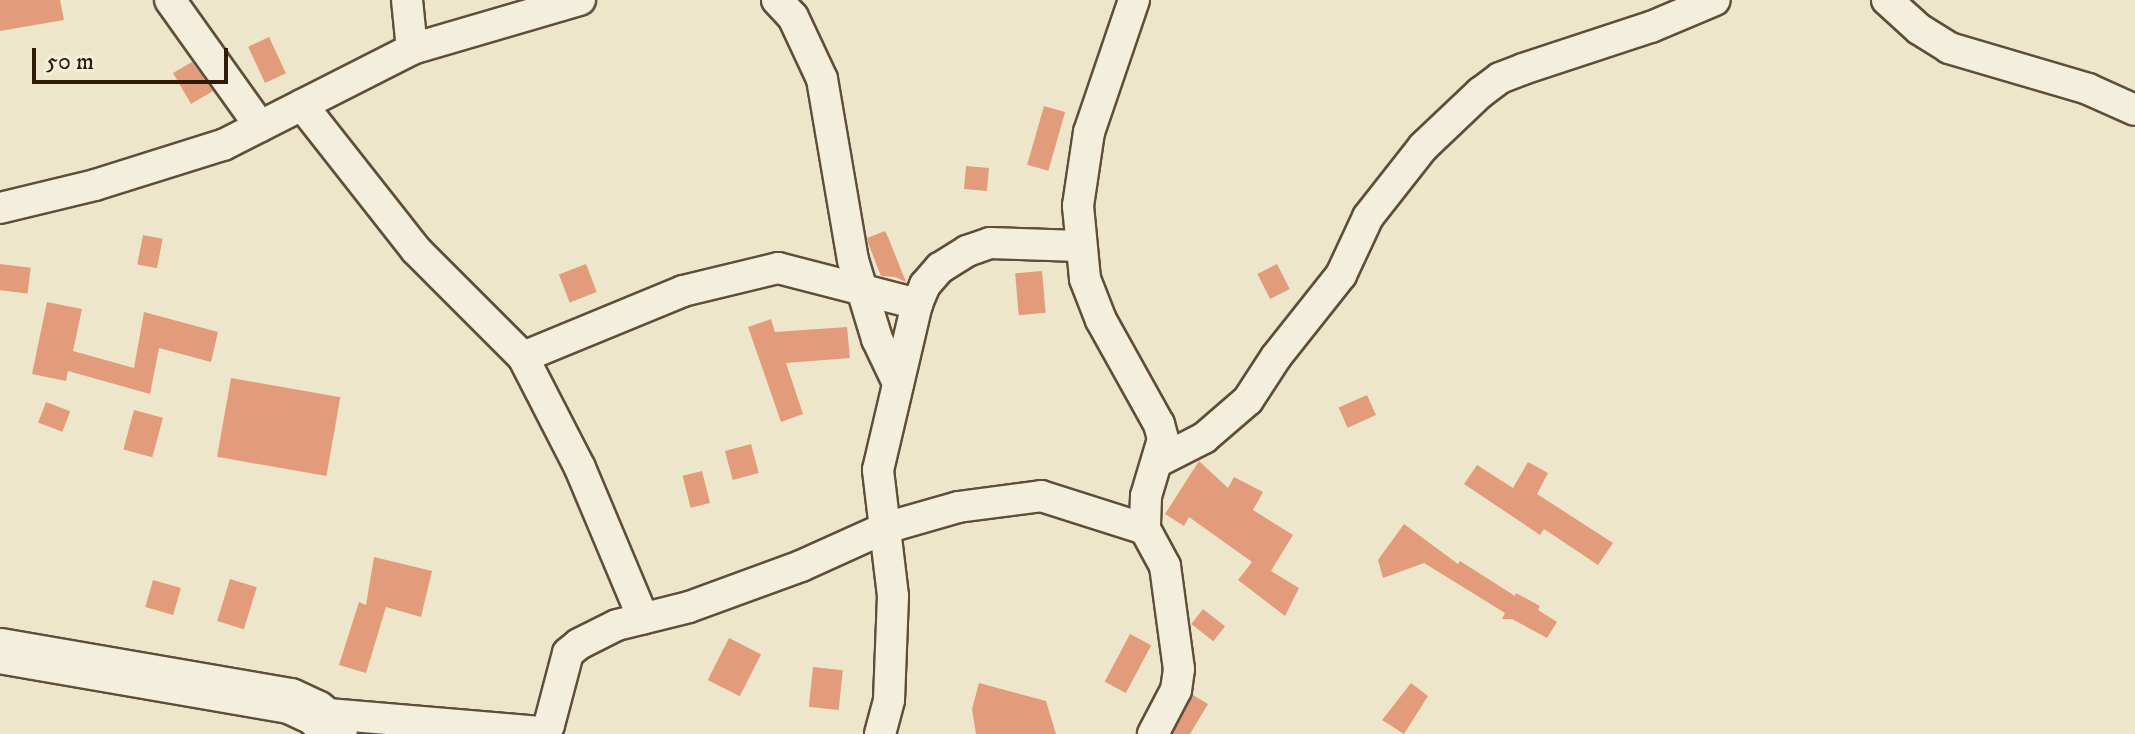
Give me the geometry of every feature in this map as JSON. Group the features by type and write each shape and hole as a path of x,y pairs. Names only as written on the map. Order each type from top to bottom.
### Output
{"main road":[{"path":"0,651 290,701 325,724"}],"street":[{"path":"170,0 260,126"},
{"path":"407,0 412,49"},
{"path":"0,208 159,167 223,145 412,49 580,0"},
{"path":"777,0 793,17 822,79 853,260 877,339 898,383"},
{"path":"1134,0 1089,132 1078,206 1079,246 1085,279 1101,320 1159,424 1163,439 1146,496 1145,529 1165,566 1179,669 1176,690 1153,734"},
{"path":"1157,462 1204,438 1248,400 1276,357 1341,275 1368,217 1423,147 1480,93 1500,78 1651,27 1715,0"},
{"path":"1887,0 1919,29 1949,48 2088,89 2135,110"},
{"path":"302,105 416,250 523,357 580,468 643,618"},
{"path":"880,734 889,700 893,596 878,470 917,304 925,285 940,268 967,251 990,243 1079,246"},
{"path":"523,357 683,291 778,268 861,287 917,304"},
{"path":"325,724 543,732 549,725 568,653 596,634 727,594 885,528 958,507 1041,496 1145,529"}],"building":[{"path":"0,0 60,0 64,20 0,31"},
{"path":"269,37 286,73 265,83 248,47"},
{"path":"192,62 213,91 191,104 173,73"},
{"path":"1044,106 1065,112 1048,171 1027,165"},
{"path":"966,166 989,168 987,191 964,189"},
{"path":"885,231 906,282 881,276 867,238"},
{"path":"143,235 163,239 157,268 137,264"},
{"path":"0,264 31,268 28,294 0,290"},
{"path":"586,264 597,292 570,302 559,274"},
{"path":"1277,264 1290,289 1270,299 1257,274"},
{"path":"1042,271 1046,313 1019,315 1015,273"},
{"path":"47,302 82,309 73,351 134,368 144,312 218,332 211,362 159,348 150,394 68,371 66,381 32,374"},
{"path":"771,319 775,332 847,327 850,358 786,363 803,414 781,422 748,327"},
{"path":"231,378 340,397 326,476 217,457"},
{"path":"1367,395 1376,415 1348,428 1339,408"},
{"path":"46,402 70,411 62,432 38,423"},
{"path":"134,410 163,418 152,457 123,450"},
{"path":"751,444 759,473 733,480 725,451"},
{"path":"1199,461 1228,488 1234,477 1263,492 1253,510 1293,535 1271,571 1299,588 1285,616 1238,580 1252,562 1189,517 1184,526 1165,514"},
{"path":"1528,462 1548,473 1537,494 1613,543 1598,565 1544,529 1540,535 1464,484 1477,465 1513,488"},
{"path":"702,471 710,503 691,508 683,476"},
{"path":"1404,524 1458,564 1460,561 1515,596 1516,593 1540,606 1538,610 1557,622 1547,638 1512,619 1502,619 1505,613 1424,563 1383,578 1378,560"},
{"path":"374,557 432,571 421,617 386,607 366,673 339,665 359,602 366,605"},
{"path":"230,579 257,587 244,629 217,621"},
{"path":"153,580 181,588 173,615 145,607"},
{"path":"1203,609 1225,626 1213,641 1191,624"},
{"path":"1130,634 1151,645 1126,693 1105,682"},
{"path":"729,638 761,654 740,696 708,680"},
{"path":"813,667 843,670 839,710 809,707"},
{"path":"979,683 1046,701 1056,734 976,734 972,709"},
{"path":"1411,683 1428,696 1404,734 1382,720"},
{"path":"1193,695 1208,704 1190,734 1173,734"}]}
